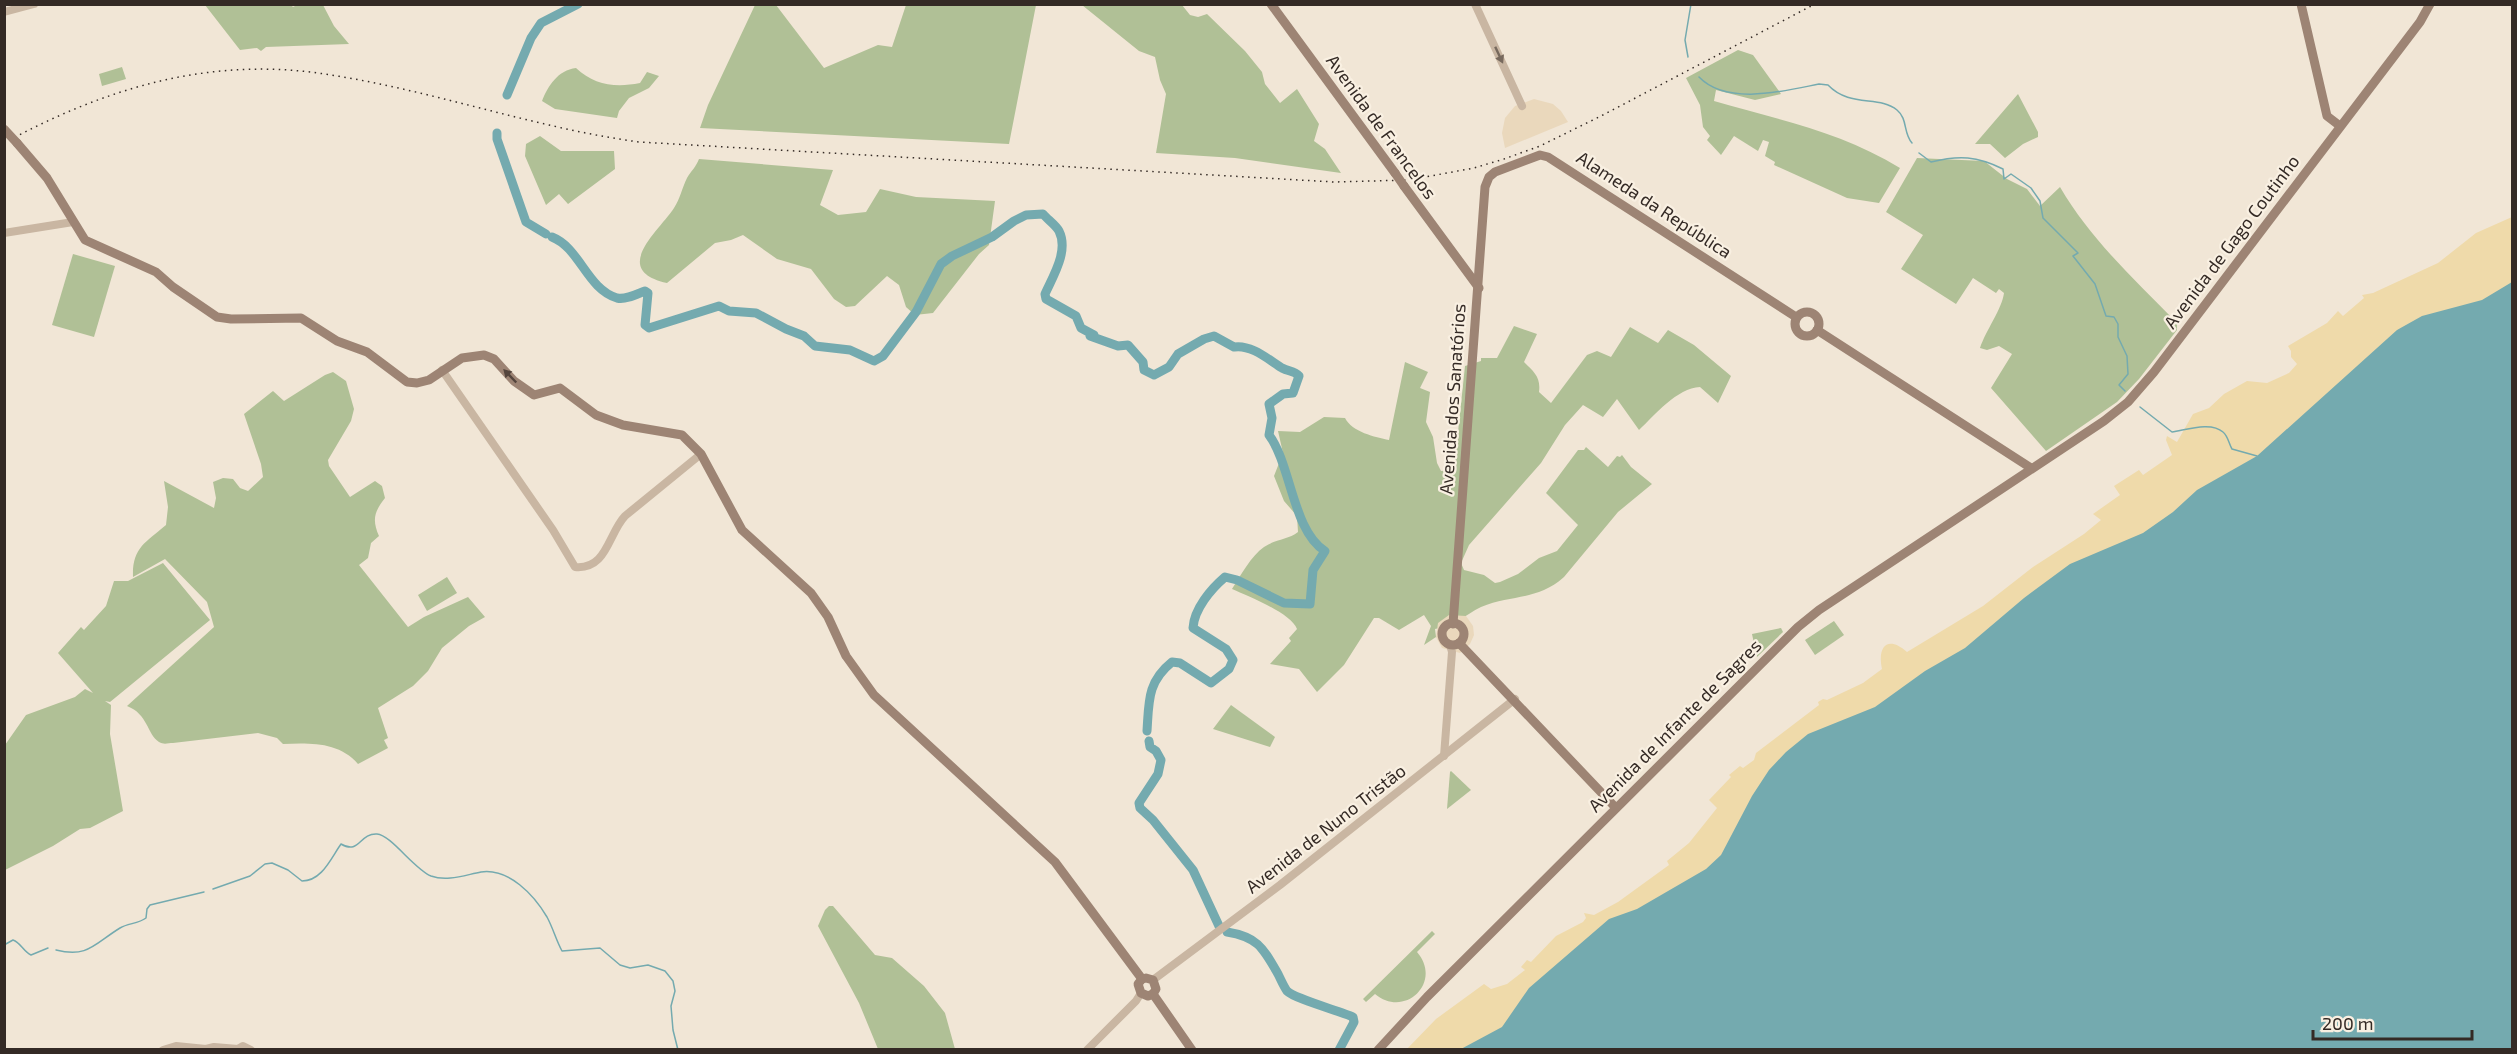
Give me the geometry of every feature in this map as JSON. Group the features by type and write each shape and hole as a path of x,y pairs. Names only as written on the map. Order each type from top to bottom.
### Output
{"main road":[{"name":"Avenida de Francelos","path":"1271,4 1479,288"},
{"path":"2301,4 2326,116 2340,126"},
{"name":"Avenida de Gago Coutinho","path":"2031,468 2112,415 2143,387 2420,22 2430,4"},
{"path":"4,129 47,178 86,240 156,272 173,287 217,316 231,319 301,318 337,341 367,352 407,382 417,383 429,380 462,358 484,355 494,359 514,381 532,394 536,395 560,388 596,415 622,425 682,435 701,454 742,531 811,593 828,617 846,656 874,695 1055,862 1142,979"},
{"name":"Alameda da República","path":"1489,177 1495,172 1539,155 1548,157 1796,317"},
{"name":"Avenida dos Sanatórios","path":"1453,624 1485,187 1489,177"},
{"path":"1465,270 1480,263"},
{"path":"1804,312 1813,313 1818,321 1817,330 1809,336 1800,334 1795,326 1796,317 1804,312"},
{"path":"1817,330 2031,468"},
{"path":"2013,458 2016,470 2013,480"},
{"name":"Avenida de Infante de Sagres","path":"1378,1050 1415,1010 1798,627 1819,610 2031,468"},
{"name":"Avenida dos Sanatórios","path":"1453,624 1459,625 1464,637 1455,644 1444,641 1442,635 1444,628 1453,624"},
{"path":"1455,644 1515,699 1616,808"},
{"path":"1142,979 1154,980 1156,986 1153,994"},
{"path":"1142,979 1138,987 1141,993 1148,996 1153,994"},
{"path":"1153,994 1192,1050"}],"street":[{"path":"4,12 34,4"},
{"path":"1475,4 1522,106"},
{"path":"4,233 73,222"},
{"path":"442,370 505,459 575,567 586,566 599,559 605,553 617,526 625,516 701,454"},
{"name":"Avenida dos Sanatórios","path":"1444,756 1452,652 1455,644"},
{"name":"Avenida de Nuno Tristão","path":"1154,980 1280,885 1515,699"},
{"path":"1087,1050 1136,1001 1141,993"},
{"path":"163,1050 176,1046 206,1049 214,1047 237,1049 243,1046 251,1050"}],"green space":[{"path":"205,5 291,5 293,7 323,5 334,26 349,44 266,47 261,51 257,48 240,50"},
{"path":"755,5 776,5 824,68 878,45 892,47 906,5 1036,5 1009,144 700,128 708,105"},
{"path":"1082,5 1182,5 1190,15 1198,17 1207,14 1245,51 1262,72 1265,84 1280,103 1297,89 1319,124 1314,141 1325,149 1341,173 1235,158 1156,153 1166,94 1155,57 1139,51"},
{"path":"1738,50 1753,55 1781,94 1755,100 1716,90 1714,101 1833,136 1900,168 1879,203 1847,198 1774,165 1775,162 1765,156 1769,142 1763,140 1758,151 1734,136 1721,155 1707,140 1710,136 1703,127 1700,105 1686,78"},
{"path":"122,67 126,79 102,86 99,74"},
{"path":"576,68 598,82 614,85 640,83 647,72 659,76 649,88 629,98 619,111 617,118 555,109 542,101 547,90 559,75"},
{"path":"2018,94 2038,132 2038,137 2023,144 2005,158 1990,144 1975,144"},
{"path":"540,136 561,151 614,151 615,169 568,204 559,194 546,205 525,156 526,144"},
{"path":"1917,158 1984,161 2007,179 2027,189 2040,206 2060,187 2085,225 2177,323 2177,330 2139,379 2117,402 2046,451 1991,388 2012,354 1999,346 1987,350 1980,348 2004,293 1999,289 1996,293 1973,278 1956,304 1901,269 1923,235 1886,212"},
{"path":"699,159 833,170 820,205 838,215 866,212 880,189 916,197 995,201 989,245 979,254 933,313 915,315 906,307 899,285 887,276 855,306 846,307 834,299 811,269 777,259 743,235 715,243 667,283 650,277 642,269 640,260 650,239 676,205 687,178"},
{"path":"73,254 115,266 94,337 52,325"},
{"path":"1514,326 1537,334 1524,362 1538,379 1539,392 1551,403 1587,355 1597,351 1611,357 1630,327 1658,343 1668,330 1694,345 1731,376 1718,403 1700,387 1691,389 1667,403 1639,430 1617,399 1603,417 1583,405 1565,425 1541,463 1469,545 1461,563 1464,570 1484,575 1495,583 1518,574 1539,558 1557,551 1578,525 1546,493 1578,450 1584,450 1586,447 1608,467 1617,456 1622,455 1631,467 1652,484 1618,512 1564,577 1554,585 1534,594 1481,607 1454,623 1435,629 1436,637 1424,645 1431,626 1424,615 1399,630 1379,618 1374,618 1344,665 1317,692 1299,669 1270,664 1291,641 1289,638 1297,629 1287,617 1278,611 1232,589 1259,551 1268,544 1298,532 1297,516 1284,501 1274,476 1283,453 1278,431 1300,432 1324,417 1345,418 1358,430 1389,440 1405,362 1428,372 1420,388 1430,392 1426,422 1433,437 1437,463 1441,471 1454,470 1465,366 1481,361 1481,358 1497,358"},
{"path":"333,372 346,381 354,409 351,421 328,460 329,466 350,497 375,481 382,486 385,498 375,516 379,536 371,543 368,558 359,565 408,627 468,597 485,617 469,626 442,648 428,671 413,686 378,708 388,738 384,740 388,748 358,764 342,751 324,745 283,744 277,738 258,733 161,743 139,714 127,706 214,627 207,602 165,559 133,577 137,553 166,525 168,507 164,481 214,508 216,498 213,482 223,478 233,479 240,488 248,491 263,477 261,464 244,414 273,391 284,401"},
{"path":"163,563 210,620 110,702 105,701 111,705 110,734 123,811 90,828 80,829 53,846 5,870 5,745 26,715 75,697 85,689 93,693 58,653 81,627 84,630 106,606 114,581 128,581"},
{"path":"447,577 457,593 427,611 418,595"},
{"path":"1834,621 1844,635 1815,655 1805,640"},
{"path":"1781,628 1783,632 1757,657 1752,634"},
{"path":"1231,705 1275,737 1270,747 1213,729"},
{"path":"1450,772 1471,790 1447,809"},
{"path":"829,906 833,906 875,955 892,958 924,986 945,1013 955,1049 878,1049 859,1003 818,926"},
{"path":"1432,931 1435,934 1417,952 1424,963 1426,975 1417,994 1408,1000 1398,1002 1386,1001 1375,994 1366,1002 1363,999"}],"sand":[{"path":"2512,217 2512,303 1728,862 1506,1049 1406,1050 1436,1019 1484,984 1491,989 1507,984 1525,970 1521,967 1527,960 1531,962 1556,936 1583,922 1586,918 1584,913 1594,915 1618,902 1669,865 1667,861 1689,843 1717,808 1709,800 1731,777 1729,775 1740,766 1743,768 1754,760 1756,753 1819,705 1818,702 1863,683 1882,669 1881,654 1886,646 1894,644 1907,652 1983,606 2033,567 2084,534 2101,520 2093,514 2120,495 2114,486 2139,470 2143,475 2172,455 2166,440 2167,436 2177,442 2193,414 2209,408 2224,394 2247,381 2267,383 2289,373 2297,364 2291,357 2288,346 2327,323 2338,311 2343,316 2364,298 2362,295 2373,293 2438,263 2476,233"}],"shaded area":[{"path":"1534,99 1553,104 1568,122 1505,148 1502,133 1505,118 1515,106"},
{"path":"1449,615 1466,616 1473,626 1474,635 1470,644 1460,653 1442,648 1436,637 1438,623"}],"water":[{"path":"2512,282 2512,1049 1461,1049 1502,1027 1529,988 1609,919 1637,909 1706,869 1721,855 1752,796 1769,770 1808,734 1875,707 1925,671 1965,648 2024,598 2070,564 2143,533 2173,512 2197,490 2257,456 2397,330 2422,316 2482,300"}],"waterway":[{"path":"507,95 531,38 541,23 578,4"},
{"path":"1688,57 1685,40 1691,4"},
{"path":"1699,77 1711,86 1740,94 1773,93 1819,84 1828,85 1846,96 1882,103 1897,110 1903,118 1907,135 1912,143"},
{"path":"497,133 497,139 526,222 546,234"},
{"path":"1919,153 1931,162 1950,158 1985,161 2003,169 2004,179 2011,174 2031,188 2040,201 2043,218 2078,253 2073,256 2095,284 2106,316 2114,317 2118,324 2118,337 2127,356 2128,374 2119,385 2125,391"},
{"path":"552,237 562,242 570,250 591,278 607,293 617,298 645,291 648,293 645,325 649,328 719,306 729,311 756,313 804,336 815,346 850,350 874,361 883,356 916,312 941,264 952,256 992,237 1026,215 1043,214 1056,227 1062,239 1059,263 1045,294 1046,299 1076,316 1081,328 1094,335 1090,336 1118,346 1128,345 1143,362 1144,370 1154,375 1169,367 1178,354 1214,336 1234,347 1253,350 1282,368 1297,374 1299,376 1293,393 1283,394 1269,404 1272,418 1269,435 1283,463 1306,529 1314,542 1325,551 1313,570 1310,604 1284,603 1237,580 1225,577 1204,600 1196,614 1193,628 1226,649 1233,660 1229,669 1211,683 1180,663 1172,662 1158,677 1151,693 1147,731"},
{"path":"2140,407 2172,432 2212,427 2223,432 2232,449 2257,456"},
{"path":"1149,741 1150,747 1156,751 1161,760 1158,774 1139,803 1140,808 1153,820 1193,870 1219,926"},
{"path":"213,889 250,876 265,864 272,863 288,870 302,881 309,880 325,868 341,844 352,847 366,837 377,834 389,840 417,867 437,878 481,872 501,874 520,885 535,900 547,917 562,951 600,948 620,965 630,968 648,965 665,971 673,981 675,991 671,1006 678,1050"},
{"path":"56,950 83,951 123,926 146,918 150,905 204,892"},
{"path":"1227,932 1246,937 1258,945 1268,957 1287,991 1353,1017 1354,1022 1339,1050"},
{"path":"4,945 13,940 31,955 48,948"}],"railway":[{"path":"4,143 77,108 152,83 229,70 269,69 351,78 556,127 639,142 1334,182 1409,180 1474,168 1540,146 1815,4"}]}
